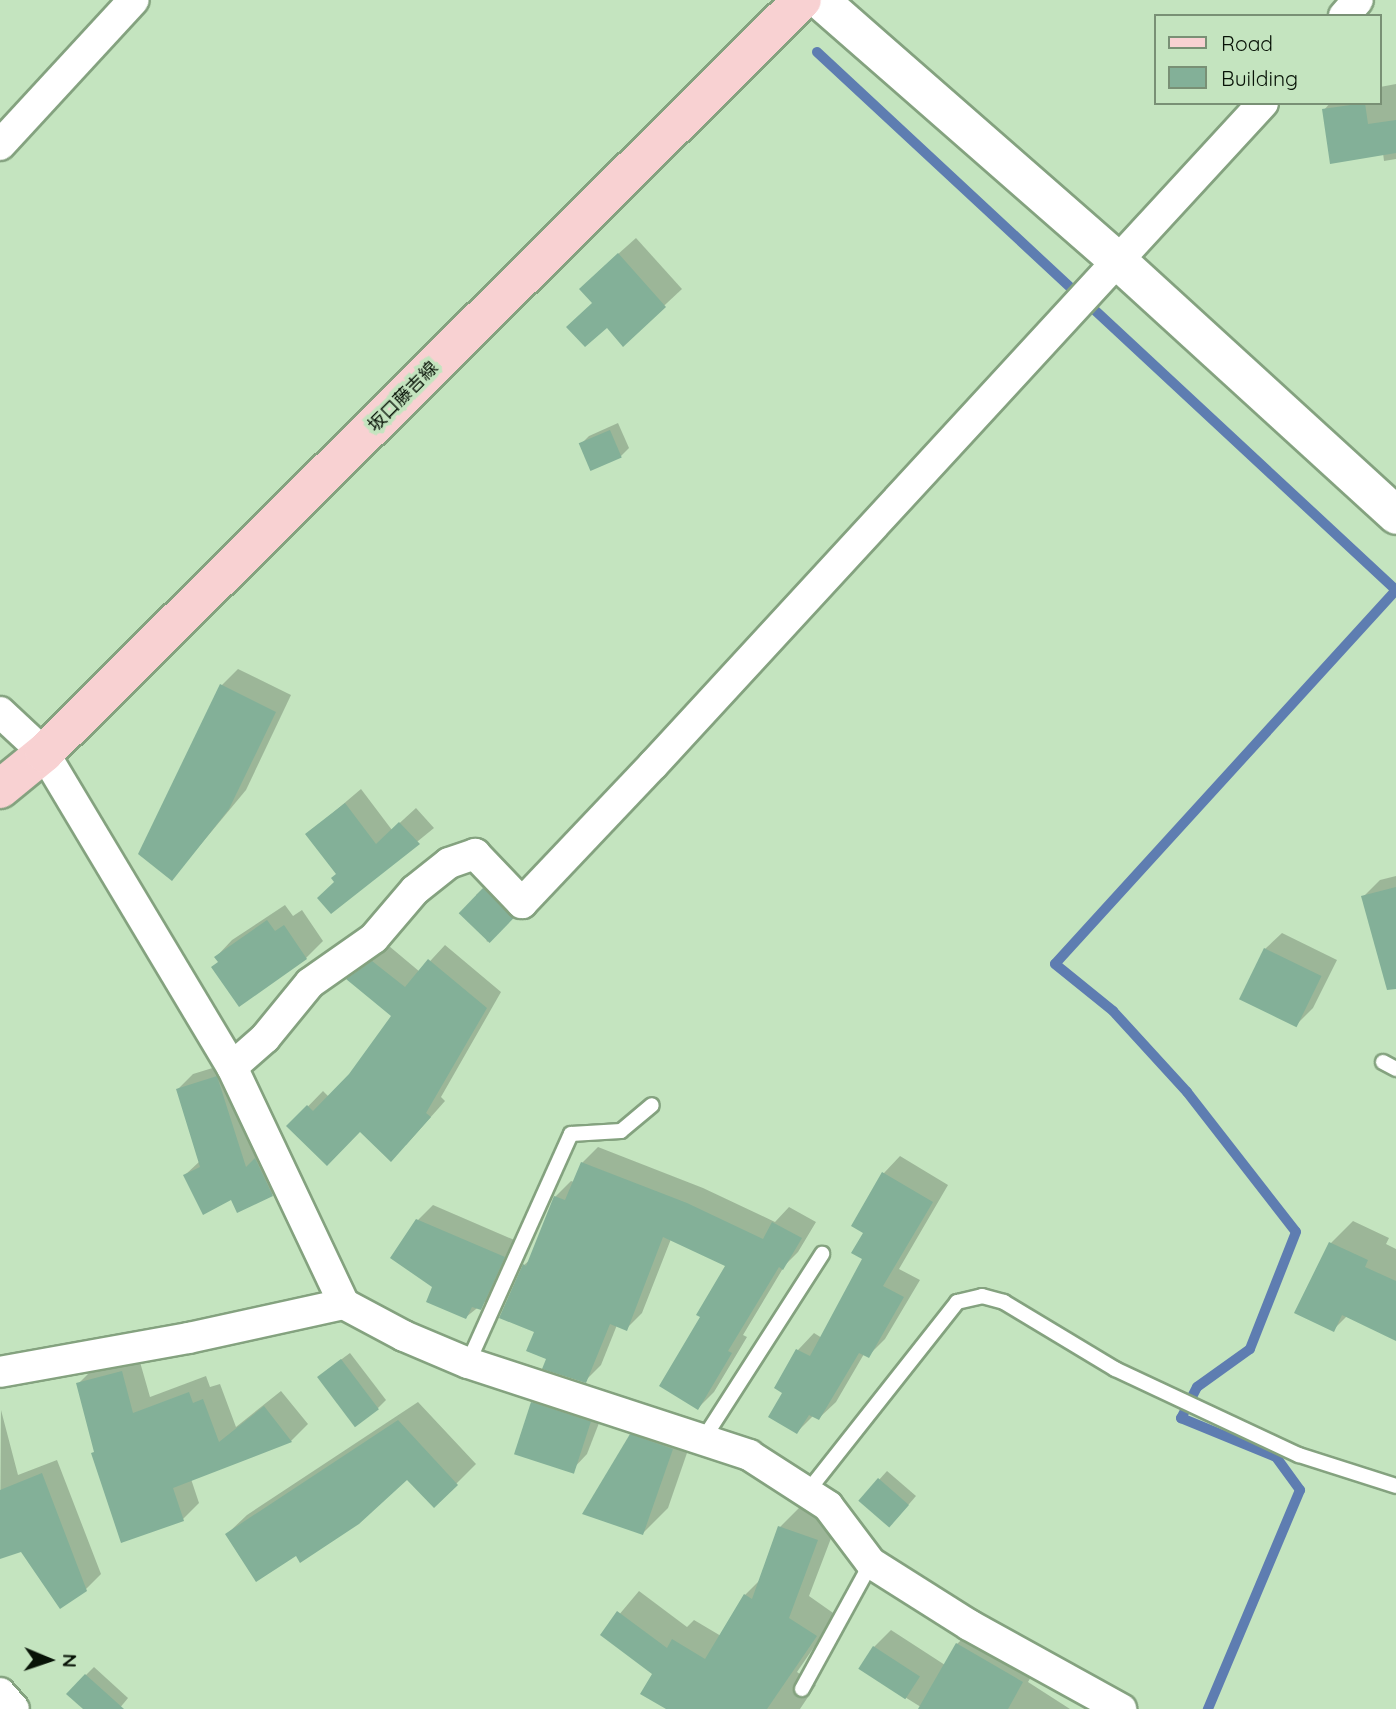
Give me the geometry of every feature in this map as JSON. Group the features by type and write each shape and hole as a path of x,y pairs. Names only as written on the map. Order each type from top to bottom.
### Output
{"main road":[{"name":"坂口藤吉線","path":"0,789 44,753 802,0"}],"street":[{"path":"0,145 134,0"},
{"path":"820,0 1117,260 1396,515"},
{"path":"1346,14 1358,0"},
{"path":"232,1067 265,1038 310,983 374,938 415,890 449,863 475,854 522,903 653,765 1261,105"},
{"path":"0,712 44,753 232,1067 344,1304 404,1336 468,1363 704,1438 749,1455 828,1506 871,1563 969,1625 1121,1709"},
{"path":"0,1372 190,1338 344,1304"},
{"path":"0,1693 15,1709"}],"lane":[{"path":"1382,1062 1396,1069"},
{"path":"468,1363 571,1134 621,1131 652,1105"},
{"path":"704,1438 822,1254"},
{"path":"808,1491 957,1302 982,1296 1004,1302 1115,1369 1287,1449 1396,1486"},
{"path":"802,1689 871,1563"}],"building":[{"path":"1365,105 1368,124 1396,120 1396,153 1330,164 1322,109"},
{"path":"618,253 666,307 623,347 607,328 585,347 566,327 592,303 579,289"},
{"path":"610,430 622,458 590,471 579,443"},
{"path":"220,684 276,712 229,809 172,881 138,854"},
{"path":"345,803 376,844 399,822 420,844 331,914 317,898 334,882 331,878 336,874 305,834"},
{"path":"1396,887 1396,989 1387,990 1361,896"},
{"path":"483,888 514,918 490,943 459,913"},
{"path":"267,920 275,931 284,925 307,959 239,1007 211,967 218,962 214,957"},
{"path":"1264,948 1322,976 1297,1027 1239,999"},
{"path":"428,959 487,1008 426,1113 431,1117 391,1162 360,1132 327,1166 286,1126 307,1105 313,1111 349,1074 391,1016 346,979 372,961 405,987"},
{"path":"217,1076 246,1167 255,1158 273,1196 237,1213 231,1200 203,1215 183,1175 200,1167 176,1089"},
{"path":"581,1162 687,1203 763,1239 772,1222 802,1238 783,1270 779,1267 728,1351 732,1353 698,1410 659,1386 700,1317 696,1315 725,1266 663,1237 627,1331 610,1324 586,1383 542,1369 546,1359 526,1351 534,1332 499,1318 523,1264 526,1266 554,1196 565,1200"},
{"path":"882,1172 933,1202 883,1286 904,1297 869,1358 859,1353 819,1420 809,1415 797,1434 768,1417 782,1393 774,1388 796,1349 810,1356 862,1259 851,1253 863,1233 851,1226"},
{"path":"416,1219 505,1257 481,1310 472,1307 466,1319 426,1302 432,1287 390,1258"},
{"path":"1329,1242 1368,1260 1365,1267 1396,1281 1396,1341 1342,1315 1334,1332 1294,1313"},
{"path":"341,1359 379,1409 355,1427 317,1377"},
{"path":"122,1371 133,1413 189,1392 193,1403 203,1399 219,1442 264,1406 292,1442 173,1488 184,1521 121,1543 91,1453 94,1452 76,1383"},
{"path":"531,1402 591,1421 574,1474 514,1454"},
{"path":"398,1420 458,1485 434,1508 407,1480 359,1524 300,1563 296,1556 256,1582 225,1534"},
{"path":"630,1434 673,1449 643,1535 582,1514"},
{"path":"42,1473 87,1591 60,1609 21,1552 0,1559 0,1490"},
{"path":"878,1478 909,1505 889,1528 858,1501"},
{"path":"778,1526 818,1540 789,1618 817,1636 767,1709 666,1709 640,1694 652,1674 600,1635 617,1611 667,1648 672,1639 705,1659 744,1594 752,1599"},
{"path":"956,1643 1023,1682 1008,1709 918,1709"},
{"path":"873,1646 920,1676 905,1699 858,1669"},
{"path":"85,1674 124,1709 83,1709 66,1694"}],"waterway":[{"path":"817,52 1396,590 1055,964 1113,1011 1187,1092 1296,1232 1250,1349 1197,1387 1181,1418 1276,1457 1300,1490 1208,1709"}]}
